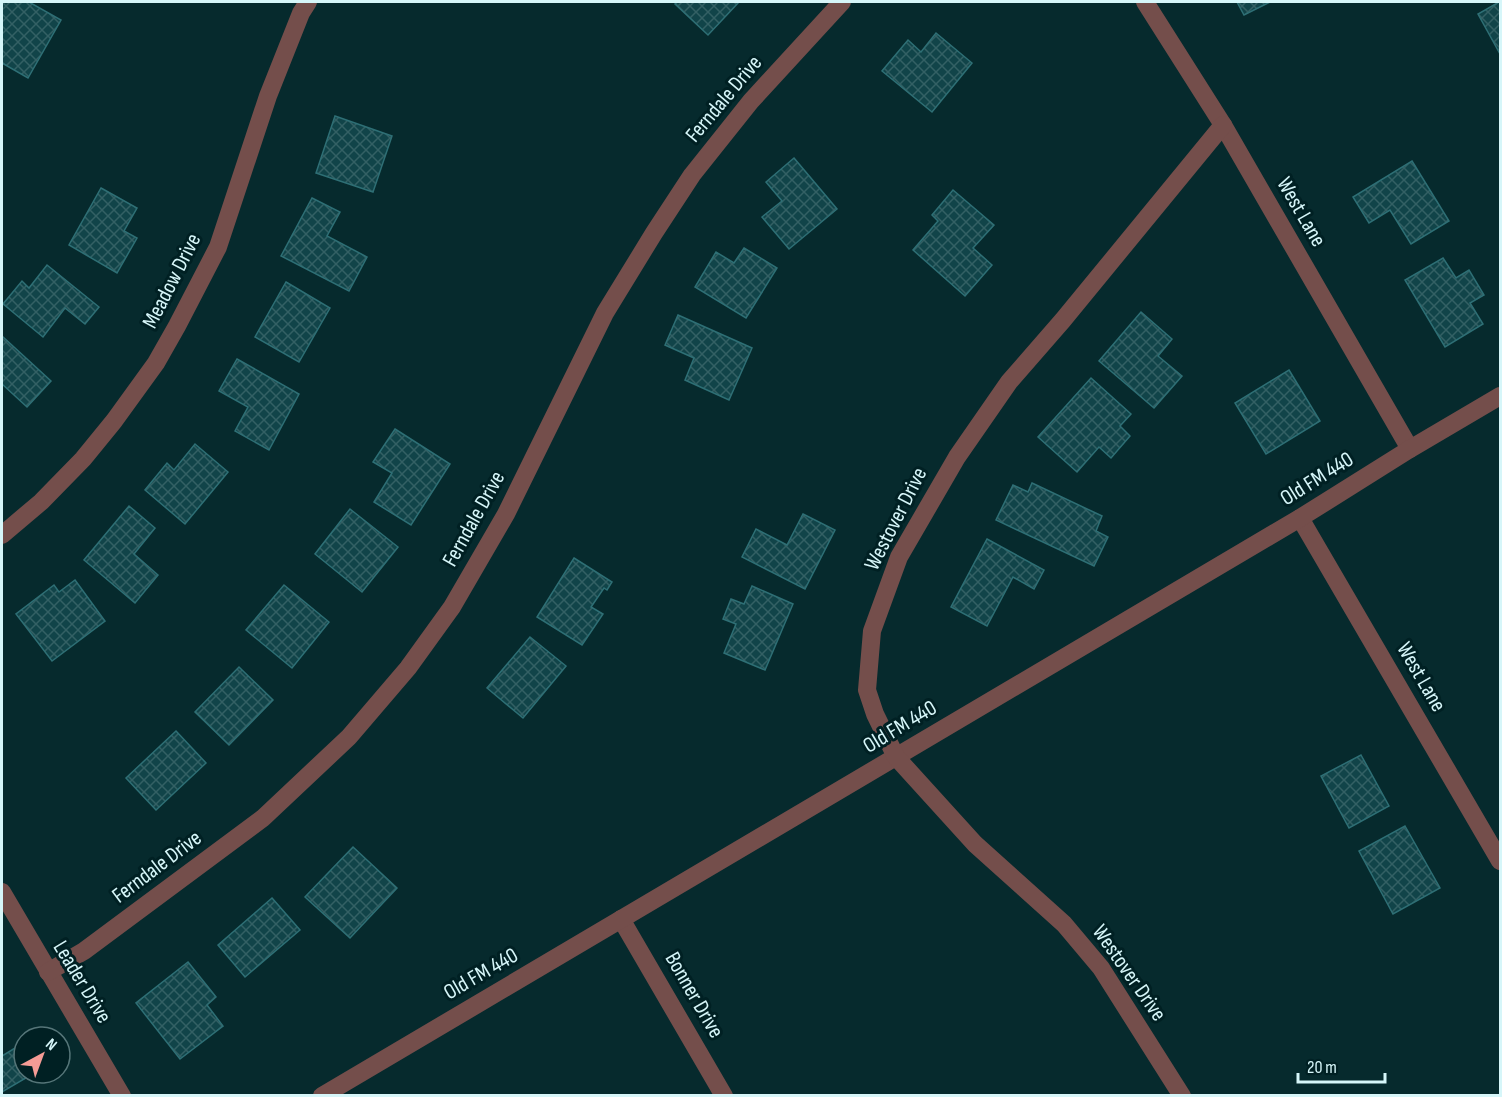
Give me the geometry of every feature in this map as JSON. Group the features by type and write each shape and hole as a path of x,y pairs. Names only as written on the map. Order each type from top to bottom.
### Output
{"street":[{"name":"Meadow Drive","path":"2,535 41,502 83,459 156,363 177,327 218,247 268,96 308,2"},
{"name":"Ferndale Drive","path":"48,972 84,951 263,818 349,737 408,668 452,607 506,514 605,313 654,233 692,175 752,101 842,2"},
{"name":"West Lane","path":"1145,2 1224,125 1410,449"},
{"name":"Westover Drive","path":"1182,1095 1101,968 1064,924 975,844 896,757 875,714 867,690 872,631 899,557 957,457 1009,382 1224,125"},
{"name":"Old FM 440","path":"322,1095 1300,518 1500,396"},
{"name":"West Lane","path":"1300,518 1500,861"},
{"name":"Leader Drive","path":"2,892 122,1095"},
{"name":"Bonner Drive","path":"621,919 724,1095"}],"building":[{"path":"2,2 29,2 61,20 28,78 2,63"},
{"path":"677,2 739,2 708,35 675,4"},
{"path":"1237,2 1270,2 1244,15"},
{"path":"1500,2 1500,54 1478,14"},
{"path":"936,33 972,63 932,112 882,71 908,40 921,52"},
{"path":"335,116 392,136 373,192 316,173"},
{"path":"794,158 837,209 789,249 762,217 782,201 766,182"},
{"path":"1412,161 1449,221 1411,244 1390,210 1369,223 1353,197"},
{"path":"101,188 137,208 124,231 137,238 117,273 69,245"},
{"path":"953,190 994,225 973,248 992,265 965,296 913,250 938,221 932,215"},
{"path":"312,198 340,212 327,236 367,257 349,291 281,256"},
{"path":"744,248 777,268 746,318 695,287 716,252 734,263"},
{"path":"1443,258 1456,278 1469,270 1484,295 1470,303 1483,324 1445,347 1405,280"},
{"path":"47,265 99,307 85,324 65,308 43,337 3,304 22,281 29,288"},
{"path":"286,282 330,308 299,362 255,337"},
{"path":"1141,312 1172,339 1158,356 1182,376 1154,408 1099,361"},
{"path":"678,315 752,348 729,400 685,380 694,358 665,345"},
{"path":"2,336 51,381 27,407 2,384"},
{"path":"237,359 299,394 269,450 235,431 248,407 219,391"},
{"path":"1289,370 1320,421 1266,454 1235,403"},
{"path":"1091,378 1131,414 1120,426 1130,436 1111,458 1099,447 1077,472 1038,437"},
{"path":"395,429 450,464 411,525 374,502 392,473 373,462"},
{"path":"195,444 228,472 185,524 145,490 167,463 174,470"},
{"path":"1032,483 1102,516 1096,531 1108,537 1094,566 996,520 1013,485 1028,492"},
{"path":"129,506 155,528 134,554 158,575 135,603 84,560"},
{"path":"350,509 398,547 362,592 315,554"},
{"path":"803,514 835,530 805,589 742,557 756,529 787,545"},
{"path":"987,539 1044,570 1034,589 1013,577 987,626 951,607"},
{"path":"574,558 612,582 607,590 604,588 591,607 603,614 582,645 537,617"},
{"path":"75,580 105,621 52,661 16,614 54,585 59,592"},
{"path":"284,585 329,622 292,668 246,630"},
{"path":"752,586 793,604 765,670 724,653 736,624 723,619 731,599 744,604"},
{"path":"530,637 566,666 523,718 487,688"},
{"path":"239,667 273,700 229,745 195,712"},
{"path":"176,731 206,763 156,810 126,778"},
{"path":"1361,755 1389,806 1349,828 1321,776"},
{"path":"1405,826 1440,888 1393,914 1359,851"},
{"path":"353,847 397,888 350,938 305,897"},
{"path":"272,898 300,930 245,977 218,945"},
{"path":"188,962 216,997 207,1005 223,1026 180,1059 136,1003"},
{"path":"12,1050 12,1085 14,1085 2,1092 2,1056"}]}
